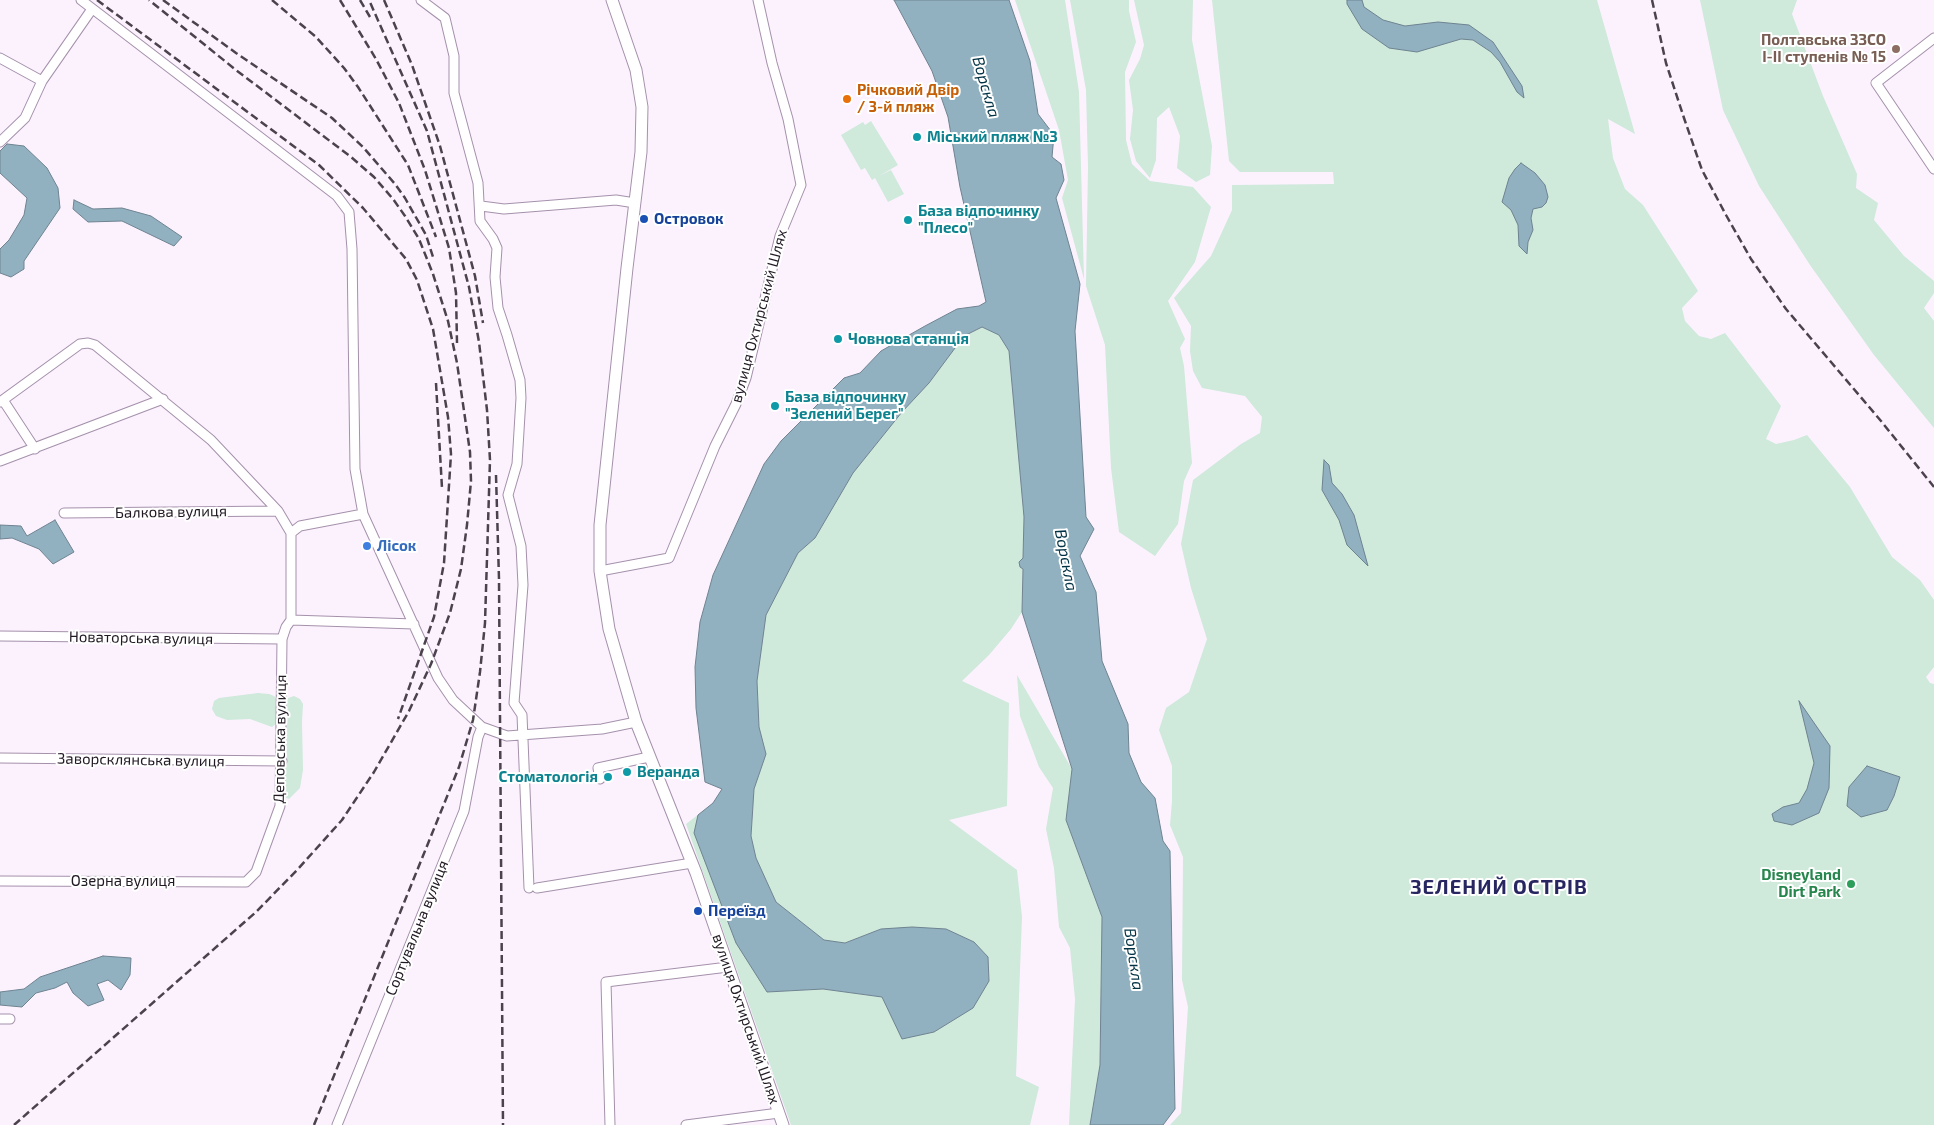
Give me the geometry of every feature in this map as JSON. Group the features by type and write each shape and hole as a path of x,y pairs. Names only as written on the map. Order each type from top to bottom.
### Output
{"main road":[{"name":"вулиця Охтирський Шлях","path":"612,0 636,70 642,108 640,164 600,525 600,571 610,629 636,722 692,863 783,1125"}],"street":[{"path":"80,0 337,196 349,212 352,249 355,468 363,514 438,678 448,694 460,708 482,726 507,736 602,729 636,722"},
{"path":"421,0 445,18 454,56 454,93 478,183 481,206 480,222 493,239 497,248 495,277 498,308 520,380 521,398 517,464 508,495 521,546 523,585 514,703 522,715 533,888 692,863"},
{"name":"вулиця Охтирський Шлях","path":"600,571 669,558 715,446 736,404 780,236 801,185 788,119 772,63 758,0"},
{"path":"0,142 25,118 42,81 92,9"},
{"path":"1934,38 1876,83 1934,169"},
{"path":"0,58 42,81"},
{"path":"481,206 504,209 616,200 635,203"},
{"path":"35,448 1,401 80,344 88,343 96,345 211,440 278,511 291,533 300,526 363,514"},
{"path":"0,461 163,399"},
{"name":"Балкова вулиця","path":"64,514 278,511"},
{"name":"Деповська вулиця","path":"246,882 256,872 280,806 282,639 286,627 291,620 291,533"},
{"path":"291,620 414,624"},
{"name":"Новаторська вулиця","path":"0,636 282,639"},
{"name":"Сортувальна вулиця","path":"337,1125 464,811 478,737 482,726"},
{"path":"600,779 598,768 649,757"},
{"name":"Заворсклянська вулиця","path":"0,758 282,761"},
{"name":"Озерна вулиця","path":"0,881 246,882"},
{"path":"610,1125 606,982 728,967"},
{"path":"0,1019 10,1019"},
{"path":"686,1125 778,1113"}],"green space":[{"path":"1015,0 1065,0 1079,92 1084,279 1062,198 1068,180 1059,130"},
{"path":"1070,0 1129,0 1129,11 1136,42 1125,72 1126,140 1132,164 1150,181 1193,187 1211,207 1195,262 1168,301 1185,339 1180,348 1184,366 1192,463 1184,481 1178,524 1155,556 1119,532 1111,468 1105,345 1086,286 1088,167 1086,90"},
{"path":"1134,0 1193,0 1192,40 1212,146 1210,175 1196,182 1177,168 1180,136 1169,107 1157,118 1156,160 1150,178 1136,161 1130,139 1133,110 1129,80 1140,59 1144,45"},
{"path":"1212,0 1597,0 1635,134 1608,119 1613,158 1625,189 1643,205 1698,291 1682,308 1685,321 1699,336 1711,339 1725,333 1781,406 1766,439 1776,444 1807,435 1850,487 1892,557 1920,580 1934,600 1934,667 1926,677 1930,683 1934,684 1934,1125 1170,1125 1181,1113 1188,1007 1182,980 1183,857 1170,825 1172,766 1159,730 1166,708 1189,692 1207,639 1191,588 1181,544 1193,480 1241,444 1260,433 1262,417 1245,396 1202,388 1193,371 1190,351 1191,326 1174,298 1211,256 1232,210 1232,185 1334,184 1333,172 1240,172 1229,161"},
{"path":"1700,0 1797,0 1792,14 1823,96 1857,174 1856,188 1878,203 1874,220 1904,256 1934,281 1934,293 1924,308 1934,321 1934,428 1874,355 1810,265 1759,186 1723,110"},
{"path":"871,121 898,165 879,176 891,170 904,194 888,202 875,178 872,180 865,168 861,170 841,135 863,122 865,125"},
{"path":"982,327 999,335 1009,351 1024,517 1022,612 1011,629 989,655 962,681 1009,703 1007,806 949,820 1017,870 1022,917 1016,1076 1039,1087 1030,1125 791,1125 686,824 713,803 698,815 767,992 823,989 882,997 934,1032 973,1007 989,981 988,957 974,942 946,929 881,929 845,943 824,940 776,902 756,858 751,836 754,789 766,754 759,727 757,681 766,615 798,553 815,538 853,473 902,412 929,383 964,336"},
{"path":"1017,675 1072,769 1066,820 1102,917 1100,1065 1090,1125 1069,1125 1075,999 1070,948 1059,927 1054,868 1046,829 1053,788 1039,767 1020,716"},
{"path":"258,693 269,694 278,700 278,722 272,727 250,719 227,720 216,716 212,709 214,701 219,698"},
{"path":"294,696 300,699 303,704 303,770 300,788 289,799 282,796 285,703 288,698"}],"water":[{"name":"Ворскла","path":"894,0 1009,0 1030,61 1038,114 1054,135 1052,157 1061,164 1064,180 1056,198 1080,284 1075,331 1086,517 1094,529 1080,556 1096,592 1102,661 1128,724 1129,753 1141,782 1155,798 1163,841 1170,851 1175,1109 1163,1125 1090,1125 1100,1065 1102,917 1066,820 1072,769 1022,612 1023,569 1020,567 1019,562 1023,558 1024,517 1009,351 999,335 982,327 964,336 929,383 902,412 853,473 815,538 798,553 766,615 757,681 759,727 766,754 754,789 751,836 756,858 776,902 824,940 845,943 881,929 912,927 946,929 974,942 988,957 989,981 973,1008 934,1032 902,1039 882,997 823,989 767,992 736,943 694,833 698,815 713,803 722,789 705,782 696,708 695,667 700,622 713,575 764,464 781,441 844,378 860,373 881,351 957,309 979,306 986,302 960,187 948,117 932,71"},
{"path":"1347,0 1362,0 1364,7 1383,20 1405,26 1438,22 1469,25 1493,42 1522,86 1524,98 1517,92 1500,62 1491,52 1473,40 1461,39 1417,52 1389,48 1362,29 1347,4"},
{"path":"7,144 24,146 47,168 58,188 60,208 24,261 24,269 11,277 0,273 0,249 9,240 24,215 27,198 0,173 0,151"},
{"path":"1521,163 1535,173 1545,185 1548,197 1542,207 1533,209 1531,218 1533,230 1528,242 1527,254 1519,246 1518,225 1511,210 1502,202 1509,178"},
{"path":"74,200 93,209 122,208 151,216 182,237 174,246 122,221 88,222 73,209"},
{"path":"1324,460 1329,465 1332,483 1342,494 1354,515 1368,566 1347,545 1339,520 1322,490"},
{"path":"55,520 74,552 53,564 39,549 12,538 0,539 0,525 21,526 27,536"},
{"path":"1799,701 1830,746 1829,788 1819,813 1792,825 1774,821 1772,814 1783,807 1799,803 1807,789 1814,763"},
{"path":"1867,766 1900,777 1887,810 1861,817 1847,806 1849,787"},
{"path":"103,956 131,958 130,975 121,990 108,980 97,984 104,1000 88,1006 73,993 67,982 55,988 36,993 22,1007 0,1005 0,992 24,989 40,977"}],"railway":[{"path":"97,0 319,165 363,208 406,259 417,280 433,329 448,417 451,454 444,563 434,617 398,719"},
{"path":"14,1125 256,912 342,820 374,772 409,711 431,664 450,613 461,569 467,525 471,481 470,452 457,363 448,321 433,274 419,239 393,199 374,177 149,0"},
{"path":"163,0 236,53 332,118 363,147 405,198 426,235 433,257"},
{"path":"272,0 316,37 344,68 358,87 408,165 436,237"},
{"path":"340,0 376,59 399,103 425,170 449,248 456,293 457,343"},
{"path":"360,0 370,17"},
{"path":"314,1125 459,767 473,720 485,623 490,460 487,410 479,342 469,287 427,131 369,0"},
{"path":"384,0 412,65 440,146 475,276 483,323"},
{"path":"1652,0 1666,63 1702,170 1751,259 1786,309 1934,487"},
{"path":"436,383 442,488"},
{"path":"496,475 499,579 503,1125"}],"place":[{"name":"Полтавська ЗЗСО І-ІІ ступенів № 15","path":"1896,49"},
{"name":"Річковий Двір / 3-й пляж","path":"847,99"},
{"name":"Міський пляж №3","path":"917,137"},
{"name":"Островок","path":"644,219"},
{"name":"База відпочинку \"Плесо\"","path":"908,220"},
{"name":"Човнова станція","path":"838,339"},
{"name":"База відпочинку \"Зелений Берег\"","path":"775,406"},
{"name":"Лісок","path":"367,546"},
{"name":"Веранда","path":"627,772"},
{"name":"Стоматологія","path":"608,777"},
{"name":"Disneyland Dirt Park","path":"1851,884"},
{"name":"Переїзд","path":"698,911"}],"district":[{"name":"ЗЕЛЕНИЙ ОСТРІВ","path":"1499,887"}]}
